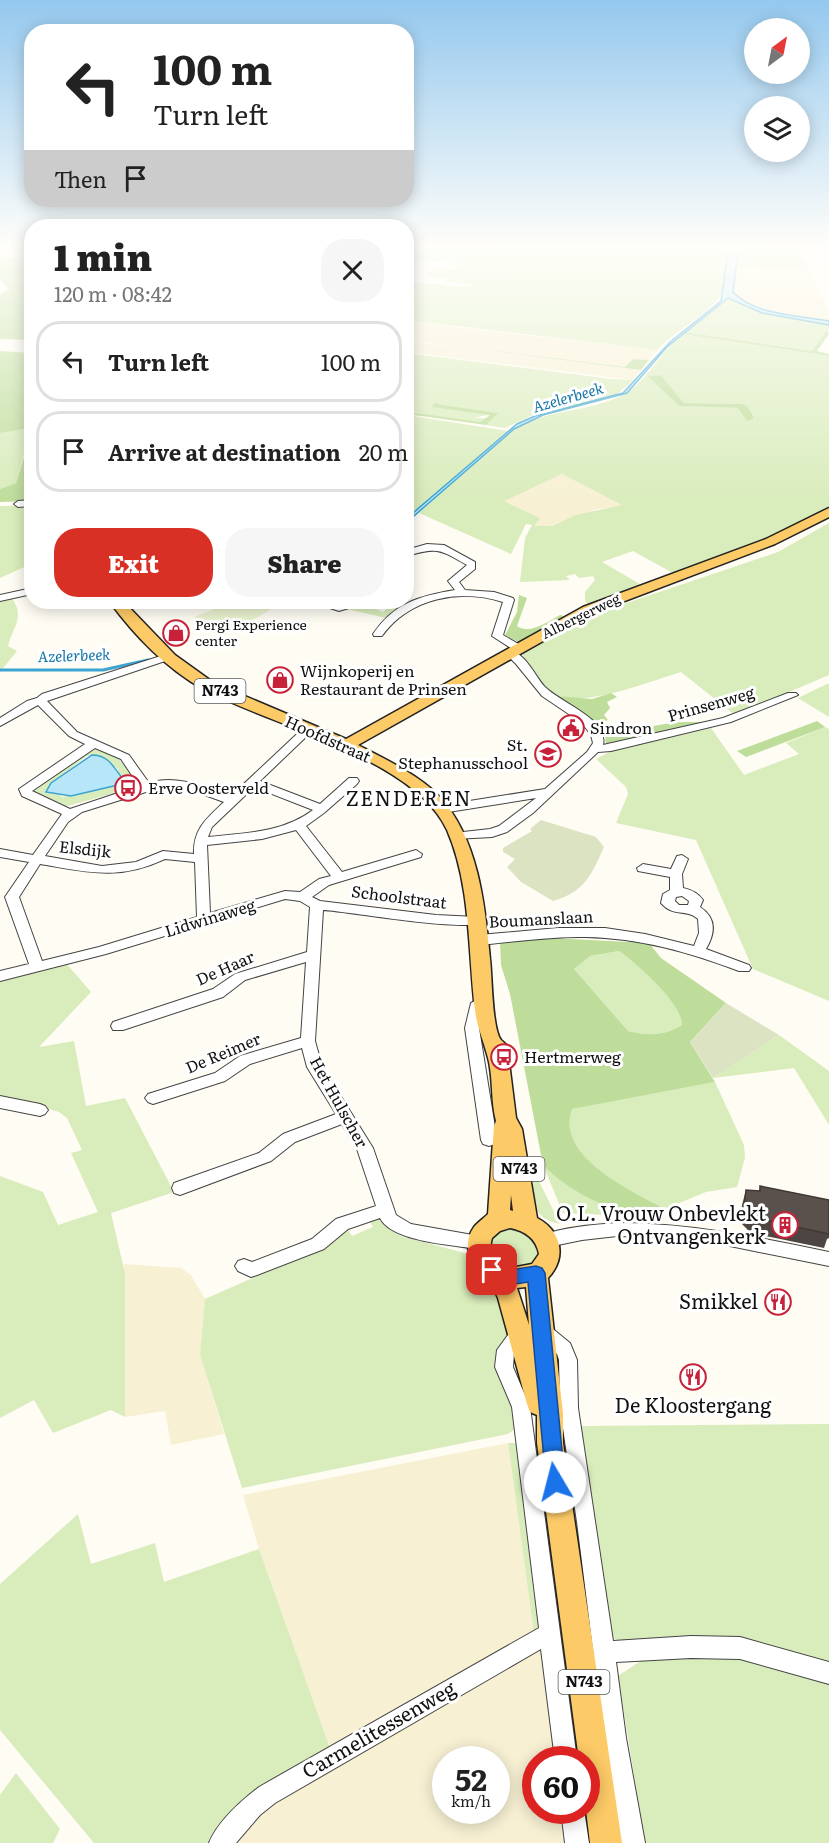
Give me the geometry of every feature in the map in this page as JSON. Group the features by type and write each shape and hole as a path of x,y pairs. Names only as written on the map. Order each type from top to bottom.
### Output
{"main road":[{"name":"Albergerweg","path":"345,746 514,650 610,600 765,546 829,512"},
{"name":"Hoofdstraat","path":"123,609 167,657 209,686 345,746 401,774 442,809 458,836 468,870 480,950 484,1020 497,1057"},
{"name":"Hoofdstraat","path":"480,950 494,995 497,1057 506,1119 499,1180 499,1215 495,1222"},
{"name":"Hoofdstraat","path":"506,1119 512,1129 526,1221"},
{"path":"478,1242 488,1227 495,1222 510,1219 526,1221 537,1227 548,1240 550,1255 547,1262 536,1273 519,1278 500,1275"},
{"name":"N743","path":"478,1242 480,1257 485,1264 500,1275 531,1333"},
{"name":"N743","path":"536,1273 531,1333 550,1443 606,1843"}],"street":[{"path":"18,504 24,504"},
{"path":"414,548 426,540 472,564 472,567 453,581 461,591"},
{"path":"414,602 461,591 509,600 497,636 514,650 532,681 592,727 600,741 596,749 529,810 503,829 492,833 458,836"},
{"path":"0,598 24,593"},
{"path":"378,634 401,609"},
{"path":"0,723 46,696 167,657"},
{"name":"Prinsenweg","path":"596,749 727,720 792,695"},
{"path":"41,701 73,734 125,757 146,788"},
{"path":"204,919 200,842 206,826 302,735"},
{"path":"70,813 26,793 25,789 89,741"},
{"path":"200,842 269,832 298,825 321,809 353,780"},
{"path":"251,782 321,809"},
{"path":"37,967 6,898 70,813 161,783 175,784 231,800"},
{"path":"442,809 548,792"},
{"path":"298,825 339,877"},
{"name":"Elsdijk","path":"0,853 111,870 139,866 163,855 201,859"},
{"path":"317,905 303,897 324,882 416,854"},
{"path":"682,859 676,874 677,892 686,893 695,898 697,903 693,909 700,912 709,929 698,951"},
{"path":"643,868 676,874"},
{"name":"Lidwinaweg","path":"0,976 285,895 303,897"},
{"name":"Schoolstraat","path":"317,905 353,906 424,918 476,921"},
{"name":"Het Hulscher","path":"317,905 308,1041 315,1067 365,1148 385,1210 393,1224 407,1230 478,1242"},
{"name":"Boumanslaan","path":"480,950 586,932 655,940 698,951 744,968"},
{"name":"De Haar","path":"118,1026 218,993 240,977 313,955"},
{"name":"Hoofdstraat","path":"484,1001 476,1007 472,1028 489,1140"},
{"name":"De Reimer","path":"153,1098 220,1077 245,1060 308,1041"},
{"path":"479,1082 500,1081"},
{"path":"0,1102 40,1110"},
{"path":"180,1188 265,1157 289,1138 345,1117"},
{"path":"244,1266 251,1270 288,1258 318,1244 342,1224 385,1210"},
{"path":"548,1240 594,1231 647,1229 829,1259"},
{"path":"564,1746 521,1407 504,1367 506,1350 531,1333 564,1348 568,1360 569,1408 633,1843"},
{"name":"Carmelitessenweg","path":"221,1843 252,1807 267,1795 538,1639 550,1637"},
{"path":"604,1652 659,1648 740,1648 829,1673"},
{"path":"574,1824 576,1843"}],"shaded area":[{"path":"414,331 491,331 657,350 649,360 633,359 625,367 414,341"},
{"path":"414,342 641,370 633,380 414,353"},
{"path":"562,474 624,506 597,509 547,527 533,526 540,518 503,500"},
{"path":"124,1264 181,1268 191,1275 205,1299 200,1355 224,1434 171,1445 165,1411 125,1417"},
{"path":"508,1443 534,1634 331,1751 259,1549 243,1495"},
{"path":"536,1647 543,1650 558,1746 522,1746 522,1824 568,1824 570,1843 229,1843 254,1813"}],"green space":[{"path":"0,331 24,331 24,340 0,339"},
{"path":"499,331 679,331 657,350"},
{"path":"686,331 826,331 812,351"},
{"path":"828,331 829,334 817,351 829,354 829,356 682,334 685,332 812,351"},
{"path":"682,334 829,356 829,507 795,528 673,573 633,551 602,562 640,584 589,605 585,601 585,592 595,580 593,576 579,578 575,574 566,576 570,580 520,582 525,538 532,525 526,524 511,554 419,513 514,429 543,417 605,402 632,389","holes":["661,375 684,403 741,404 738,408 679,406 649,376","562,474 622,505 576,515 552,526 534,526 540,518 504,501"]},
{"path":"414,341 625,367 633,359 649,360 641,370"},
{"path":"0,351 24,353 24,429 0,433"},
{"path":"414,354 633,380 615,396 533,415 505,428 486,425 497,413 433,406 491,414 474,418 485,418 480,422 414,415"},
{"path":"661,375 684,403 741,404 747,406 754,418 747,421 738,408 679,406 648,376"},
{"path":"435,403 498,413 486,425 414,415 424,414 480,422 490,415 432,407"},
{"path":"414,416 508,431 419,511 414,510"},
{"path":"24,429 24,454 16,483 0,489 0,433"},
{"path":"24,457 24,501 0,502 0,489 16,483"},
{"path":"0,506 16,506 24,508 24,567 0,578"},
{"path":"829,523 829,675 735,715 681,672 597,696 579,699 564,698 547,691 538,682 522,654 583,620 778,552"},
{"path":"519,595 527,598 517,626 533,628 560,615 564,616 518,642 505,635 517,612"},
{"path":"11,597 18,610 18,616 8,646 17,651 0,672 0,599"},
{"path":"214,609 271,609 242,627 223,635 194,617"},
{"path":"347,609 376,609 383,612 387,609 397,609 386,618"},
{"path":"829,683 829,717 798,698"},
{"path":"611,693 617,697 607,702 610,708 604,715 608,720 597,725 555,696 592,699"},
{"path":"817,721 825,727 746,757 737,751"},
{"path":"677,722 708,722 606,745 605,734 636,728 649,731 653,726"},
{"path":"825,727 829,729 829,1001 753,969 696,840 616,823 628,794 626,787 596,759 609,752 711,728 744,775 799,754 786,743"},
{"path":"94,749 117,757 139,782 136,787 64,807 30,790","holes":["99,755 118,769 121,784 62,797 51,783 87,756"]},
{"path":"541,820 596,837 604,847 586,881 573,893 553,901 521,882 507,867 515,859 503,852 503,848 532,831 530,829"},
{"path":"530,937 649,943 661,958 726,1003 690,1042 715,1082 572,1109 570,1126 574,1142 585,1157 617,1182 665,1209 661,1221 629,1214 597,1202 568,1186 543,1165 510,994 501,965 500,942","holes":["619,951 667,995 675,1006 682,1025 676,1029 656,1034 628,1031 574,969 590,956"]},
{"path":"619,951 647,974 667,995 680,1016 682,1025 676,1029 656,1034 628,1031 574,969 590,956"},
{"path":"65,962 91,992 39,1047 74,1041 86,1106 125,1098 174,1192 111,1213 125,1274 125,1417 111,1410 53,1433 34,1400 0,1418 0,1176 43,1192 58,1225 98,1212 71,1153 82,1150 67,1118 59,1112 0,1095 0,980"},
{"path":"726,1003 779,1035 713,1078 690,1042"},
{"path":"779,1035 829,1071 829,1125 794,1068 713,1078"},
{"path":"715,1082 744,1145 745,1158 737,1187 706,1192 665,1209 634,1193 600,1170 585,1157 574,1142 569,1126 571,1109"},
{"path":"543,1165 573,1188 630,1216 563,1213"},
{"path":"525,1166 534,1171 560,1224 550,1221 537,1210 533,1203"},
{"path":"376,1217 401,1236 468,1254 487,1275 510,1323 508,1338 519,1426 508,1434 242,1488 200,1355 205,1299 327,1245 347,1228 352,1236 373,1227 368,1218"},
{"path":"521,1226 543,1250 533,1267 511,1270 492,1258 490,1239 499,1229"},
{"path":"829,1424 829,1667 625,1644 610,1636 578,1426"},
{"path":"508,1443 517,1443 543,1625 534,1634"},
{"path":"78,1514 91,1564 155,1543 164,1582 259,1549 331,1751 207,1843 94,1843 0,1730 0,1584"},
{"path":"731,1654 829,1681 829,1843 645,1843 618,1676 645,1658"},
{"path":"16,1773 60,1829 53,1843 0,1843 0,1795"}],"water":[{"path":"687,331 667,347 627,393 543,415 514,429 414,516 414,512 517,424 535,416 623,393 670,342"},
{"path":"92,755 103,757 111,763 124,780 122,784 71,796 46,792 51,783"}],"building":[{"path":"760,1186 829,1200 829,1234 753,1216 744,1208 746,1190 760,1191"}],"waterway":[{"name":"Azelerbeek","path":"0,670 103,670 148,660"}],"place":[{"name":"Pergi Experience center","path":"176,633"},
{"name":"Wijnkoperij en Restaurant de Prinsen","path":"280,680"},
{"name":"Sindron","path":"571,728"},
{"name":"St. Stephanusschool","path":"548,754"},
{"name":"Erve Oosterveld","path":"128,788"},
{"name":"Hertmerweg","path":"504,1057"},
{"name":"O.L. Vrouw Onbevlekt Ontvangenkerk","path":"785,1225"},
{"name":"Smikkel","path":"778,1302"},
{"name":"De Kloostergang","path":"693,1377"}],"district":[{"name":"ZENDEREN","path":"409,799"}],"route":[{"path":"492,1270 509,1278 519,1278 536,1273 555,1482"}]}
